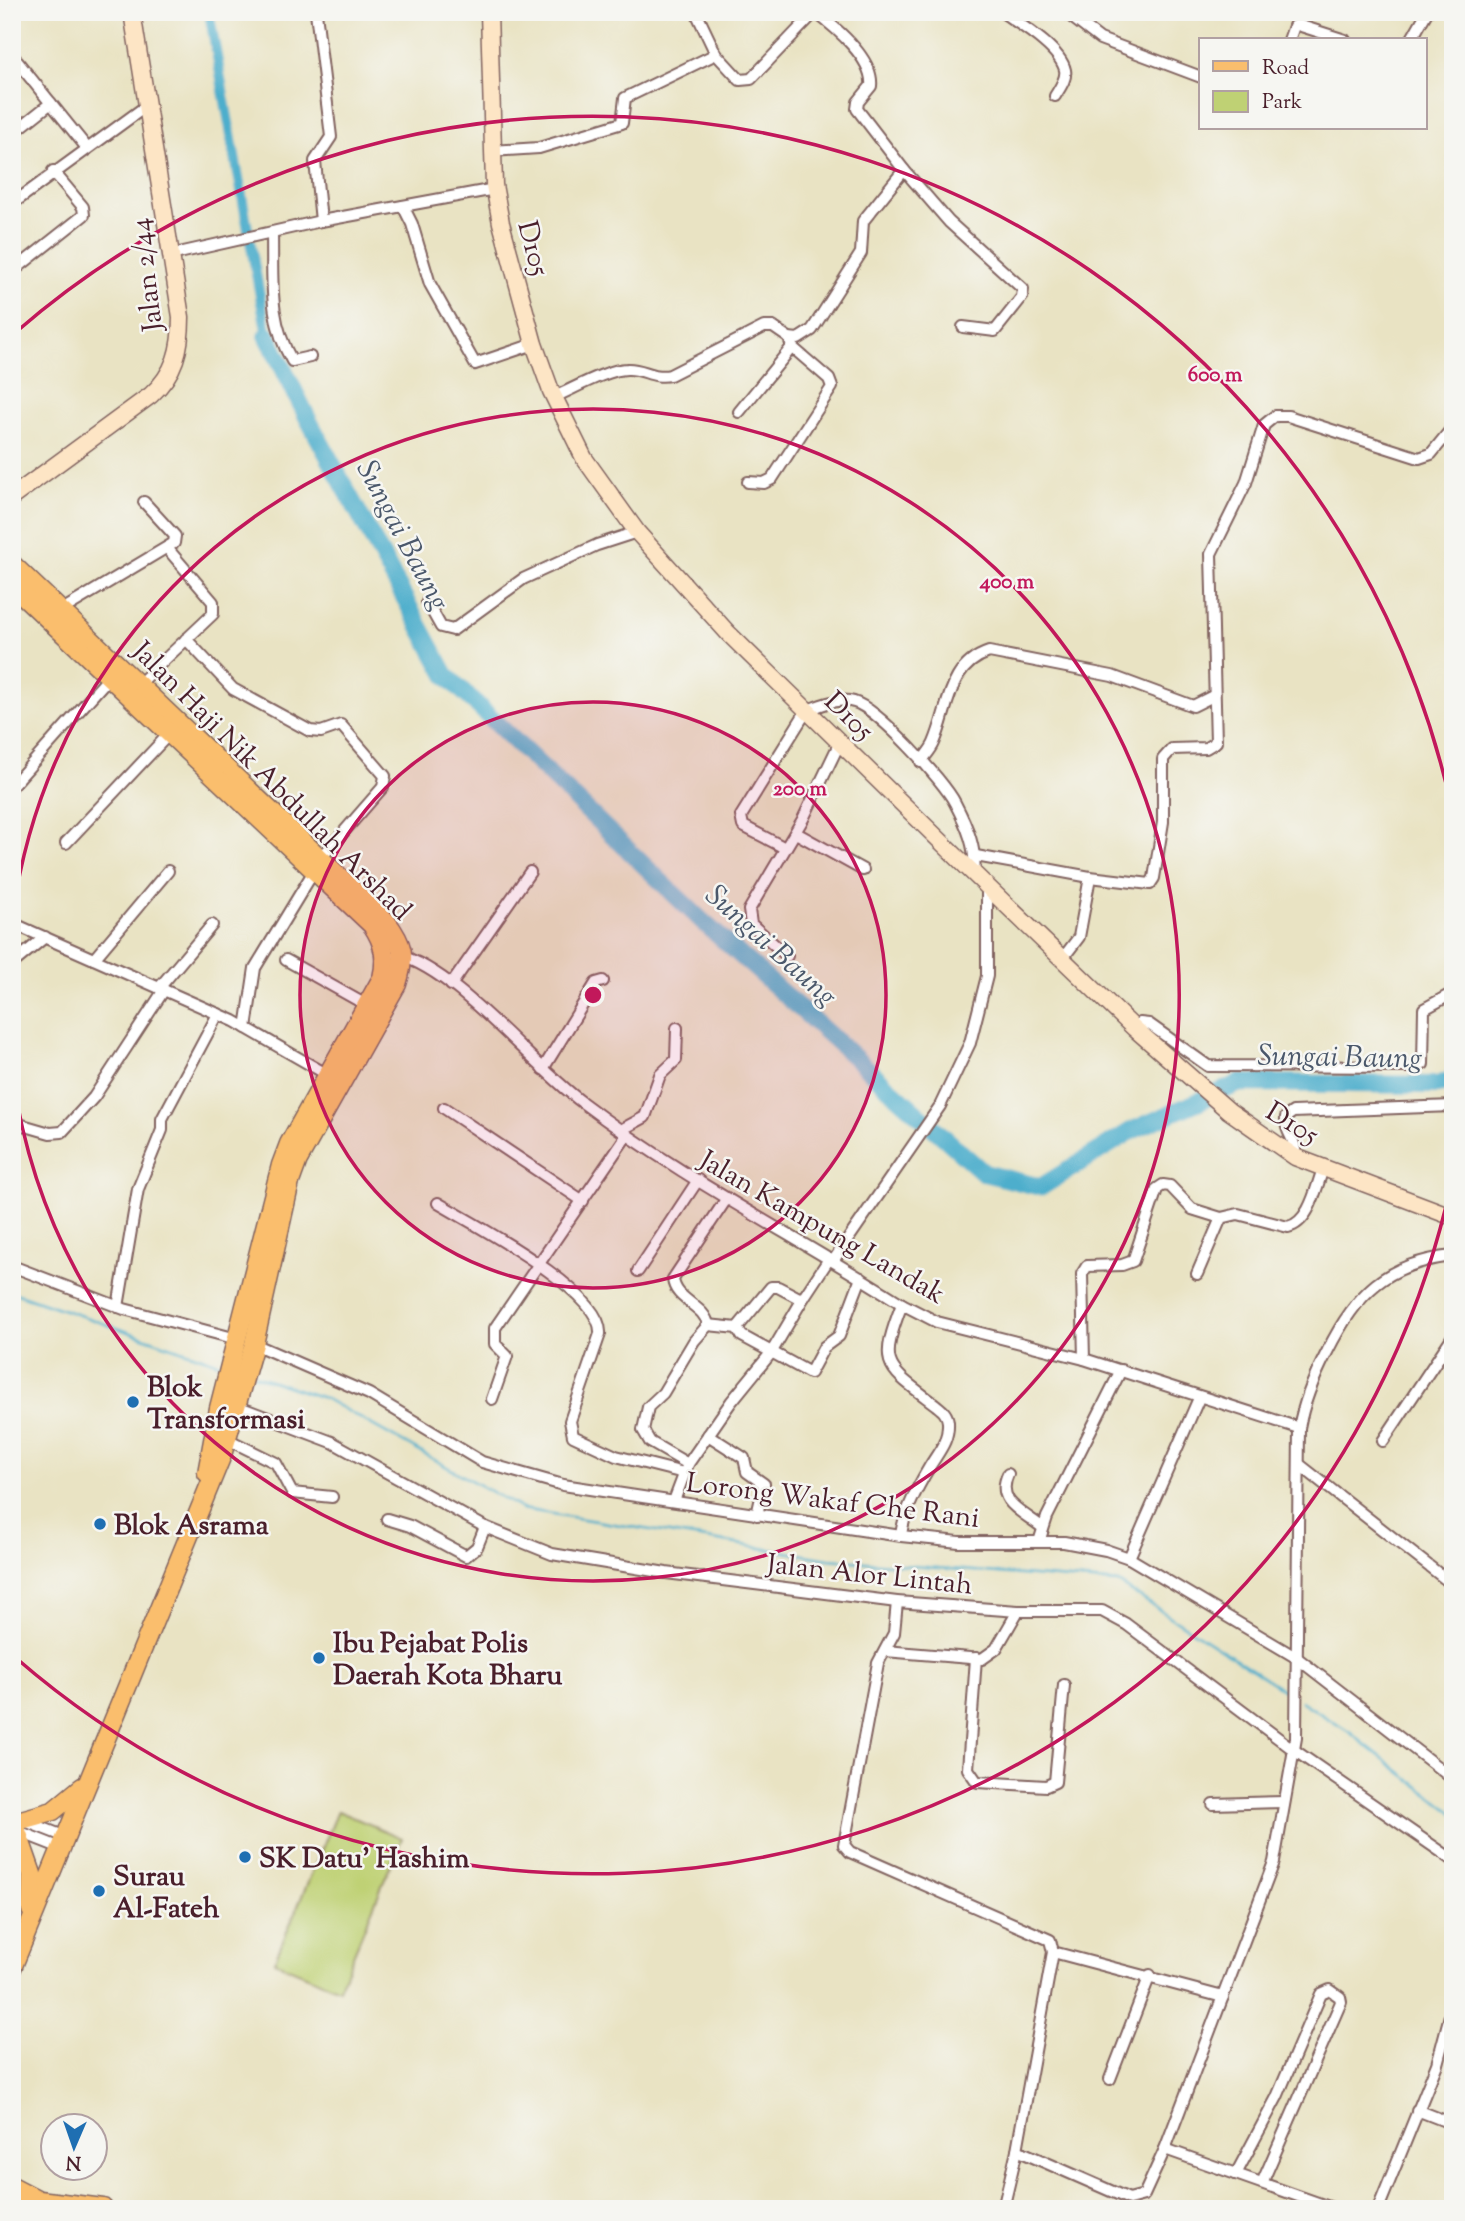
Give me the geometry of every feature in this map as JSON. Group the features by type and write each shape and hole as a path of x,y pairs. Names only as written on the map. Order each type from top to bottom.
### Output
{"main road":[{"name":"Jalan Haji Nik Abdullah Arshad","path":"12,564 139,684 318,864 372,925 381,939 384,951 382,978 369,1006 289,1144 281,1165 246,1341 239,1403 227,1439 12,1968"},
{"name":"Jalan Haji Nik Abdullah Arshad","path":"12,585 111,675 169,734 386,920 400,939 403,957 397,984 299,1160 290,1182 246,1341 222,1395 204,1497"},
{"path":"24,1940 32,1907 33,1885 30,1863 16,1824 43,1816 63,1806 79,1791 91,1772"},
{"path":"12,2186 39,2200 104,2208"},
{"path":"12,2208 104,2208"}],"street":[{"name":"Jalan 2/44","path":"12,497 150,395 168,377 176,362 181,332 149,104 132,12"},
{"path":"316,12 331,137 315,161 321,222"},
{"name":"D105","path":"489,12 495,189 500,223 534,344 554,397 584,458 637,532 685,588 974,874 1134,1028 1229,1111 1295,1157 1453,1217"},
{"path":"696,12 716,54 740,80 751,79 815,12 842,33 870,72 871,86 858,102 857,109 949,222 1023,289 1022,297 995,331 963,327"},
{"path":"1002,12 1040,38 1062,64 1065,78 1055,96"},
{"path":"1065,12 1100,38 1199,76"},
{"path":"1412,38 1427,12"},
{"path":"1290,38 1294,26 1298,25 1339,38"},
{"path":"492,151 539,148 622,122 625,99 716,54"},
{"path":"13,59 86,148"},
{"path":"12,134 51,103"},
{"path":"12,204 53,171 149,104"},
{"path":"739,412 791,342 805,337 812,330 861,253 863,221 904,170"},
{"path":"12,272 84,215 83,207 53,171"},
{"path":"170,255 321,222 495,189"},
{"path":"403,206 412,224 430,284 475,364 534,344"},
{"path":"272,233 274,312 279,338 292,361 310,357"},
{"path":"554,397 619,370 634,369 660,377 670,375 764,327 773,327 829,380 832,387 830,395 772,478 764,483 748,482"},
{"path":"976,856 1142,886 1153,881 1163,822 1163,759 1172,749 1214,746 1217,725 1213,696 1211,557 1246,483 1261,431 1269,419 1288,416 1417,458 1431,454 1453,427"},
{"path":"62,610 174,543 175,536 144,502"},
{"path":"427,602 441,627 453,630 523,579 597,545 637,532"},
{"path":"139,684 213,614 213,602 167,548"},
{"path":"186,639 233,689 315,733 341,725 385,776 383,787 318,864 255,968 246,1028"},
{"path":"922,762 934,744 951,688 965,666 977,656 989,652 1112,676 1193,706 1213,696"},
{"path":"12,786 111,675"},
{"path":"785,848 747,829 740,819 807,710 833,702 855,702 892,728 954,800 976,856 974,874"},
{"path":"66,843 169,734"},
{"path":"787,956 751,924 750,910 796,833 840,742"},
{"path":"796,833 863,870"},
{"path":"94,959 168,871"},
{"path":"452,985 530,872"},
{"path":"1063,958 1079,937 1090,877"},
{"path":"674,1501 686,1469 708,1436 771,1353 804,1297 884,1185 909,1155 940,1106 970,1043 985,988 987,886"},
{"path":"12,923 218,1014 328,1074"},
{"path":"12,1122 50,1133 62,1132 94,1097 162,989 212,925"},
{"path":"12,964 45,937"},
{"name":"Jalan Kampung Landak","path":"384,951 426,965 452,985 581,1102 624,1133 902,1304 937,1322 1084,1359 1299,1428"},
{"path":"286,960 369,1006"},
{"path":"543,1069 595,985 603,981"},
{"path":"1134,1028 1140,1023 1149,1024 1211,1066 1417,1067 1423,1064 1425,1056 1424,1009 1453,993"},
{"path":"118,1307 138,1189 162,1130 162,1119 218,1014"},
{"path":"492,1399 507,1356 495,1344 495,1328 583,1201 624,1133 645,1117 660,1075 676,1060 677,1028"},
{"path":"1295,1157 1294,1142 1286,1127 1286,1116 1293,1112 1453,1107"},
{"path":"444,1108 583,1201"},
{"path":"1084,1359 1082,1274 1087,1266 1122,1265 1133,1261 1157,1189 1163,1185 1170,1186 1192,1209 1221,1218 1238,1214 1288,1227 1294,1226 1307,1210 1323,1169"},
{"path":"638,1271 698,1180"},
{"path":"708,1325 706,1317 677,1291 673,1279 727,1198"},
{"path":"438,1203 539,1265 578,1293 601,1330 570,1420 572,1434 616,1456 686,1469"},
{"path":"1197,1274 1221,1218"},
{"path":"1017,2150 1133,2199 1144,2195 1165,2149 1271,1875 1295,1744 1299,1428 1310,1384 1352,1307 1372,1286 1404,1266 1426,1259 1453,1256"},
{"name":"Lorong Wakaf Che Rani","path":"12,1266 118,1307 246,1341 369,1394 482,1462 563,1485 901,1536 959,1542 1064,1542 1106,1550 1129,1558 1297,1658 1453,1779"},
{"path":"737,1328 742,1336 805,1373 812,1371 824,1347 839,1336 861,1278"},
{"path":"737,1328 771,1287 778,1287 799,1298 804,1297"},
{"path":"901,1536 903,1520 930,1466 944,1445 948,1422 944,1412 902,1380 888,1360 887,1343 902,1304"},
{"path":"708,1325 737,1328"},
{"path":"686,1469 644,1437 643,1430 648,1407 663,1393 694,1341 708,1325"},
{"path":"1383,1441 1453,1336"},
{"path":"1039,1542 1043,1528 1121,1370"},
{"path":"1129,1558 1199,1398"},
{"name":"Jalan Alor Lintah","path":"239,1403 332,1442 485,1527 528,1547 580,1559 897,1602 1018,1611 1102,1611 1126,1624 1453,1860"},
{"path":"708,1436 744,1458 747,1472 764,1484 757,1515"},
{"path":"227,1439 276,1463 292,1493 332,1497"},
{"path":"1300,1465 1453,1585"},
{"path":"1008,1475 1002,1487 1004,1497 1043,1528"},
{"path":"387,1519 410,1526 466,1556 477,1547 485,1527"},
{"path":"897,1602 894,1633 878,1663 844,1839 846,1849 1046,1936 1053,1952 1017,2150 1003,2209"},
{"path":"885,1651 976,1658 988,1656 996,1649 1018,1611"},
{"path":"976,1658 968,1769 977,1782 1046,1786 1055,1782 1064,1685"},
{"path":"1213,1804 1284,1802"},
{"path":"16,1824 64,1843"},
{"path":"1053,1952 1150,1975 1223,1997"},
{"path":"1110,2079 1150,1975"},
{"path":"1236,2174 1266,2116 1321,1994 1324,1991 1336,1993 1341,2002 1262,2183"},
{"path":"1378,2209 1437,2064 1453,2004"},
{"path":"1417,2110 1453,2123"},
{"path":"1266,2116 1284,2130"},
{"path":"1165,2149 1335,2209"}],"green space":[{"path":"338,1811 402,1838 339,1989 274,1962"}],"waterway":[{"path":"209,12 267,335"},
{"name":"Sungai Baung","path":"267,335 308,419 446,675 702,921 984,1173 1041,1187 1131,1131 1240,1083 1438,1085 1453,1079"},
{"path":"12,1292 225,1365"},
{"path":"254,1375 324,1398 522,1509 829,1559 1118,1583 1293,1696"},
{"path":"1301,1701 1349,1732 1453,1813"}],"place":[{"name":"Blok Transformasi","path":"133,1402"},
{"name":"Blok Asrama","path":"100,1524"},
{"name":"Ibu Pejabat Polis Daerah Kota Bharu","path":"319,1658"},
{"name":"SK Datu' Hashim","path":"245,1857"},
{"name":"Surau Al-Fateh","path":"99,1891"}]}
